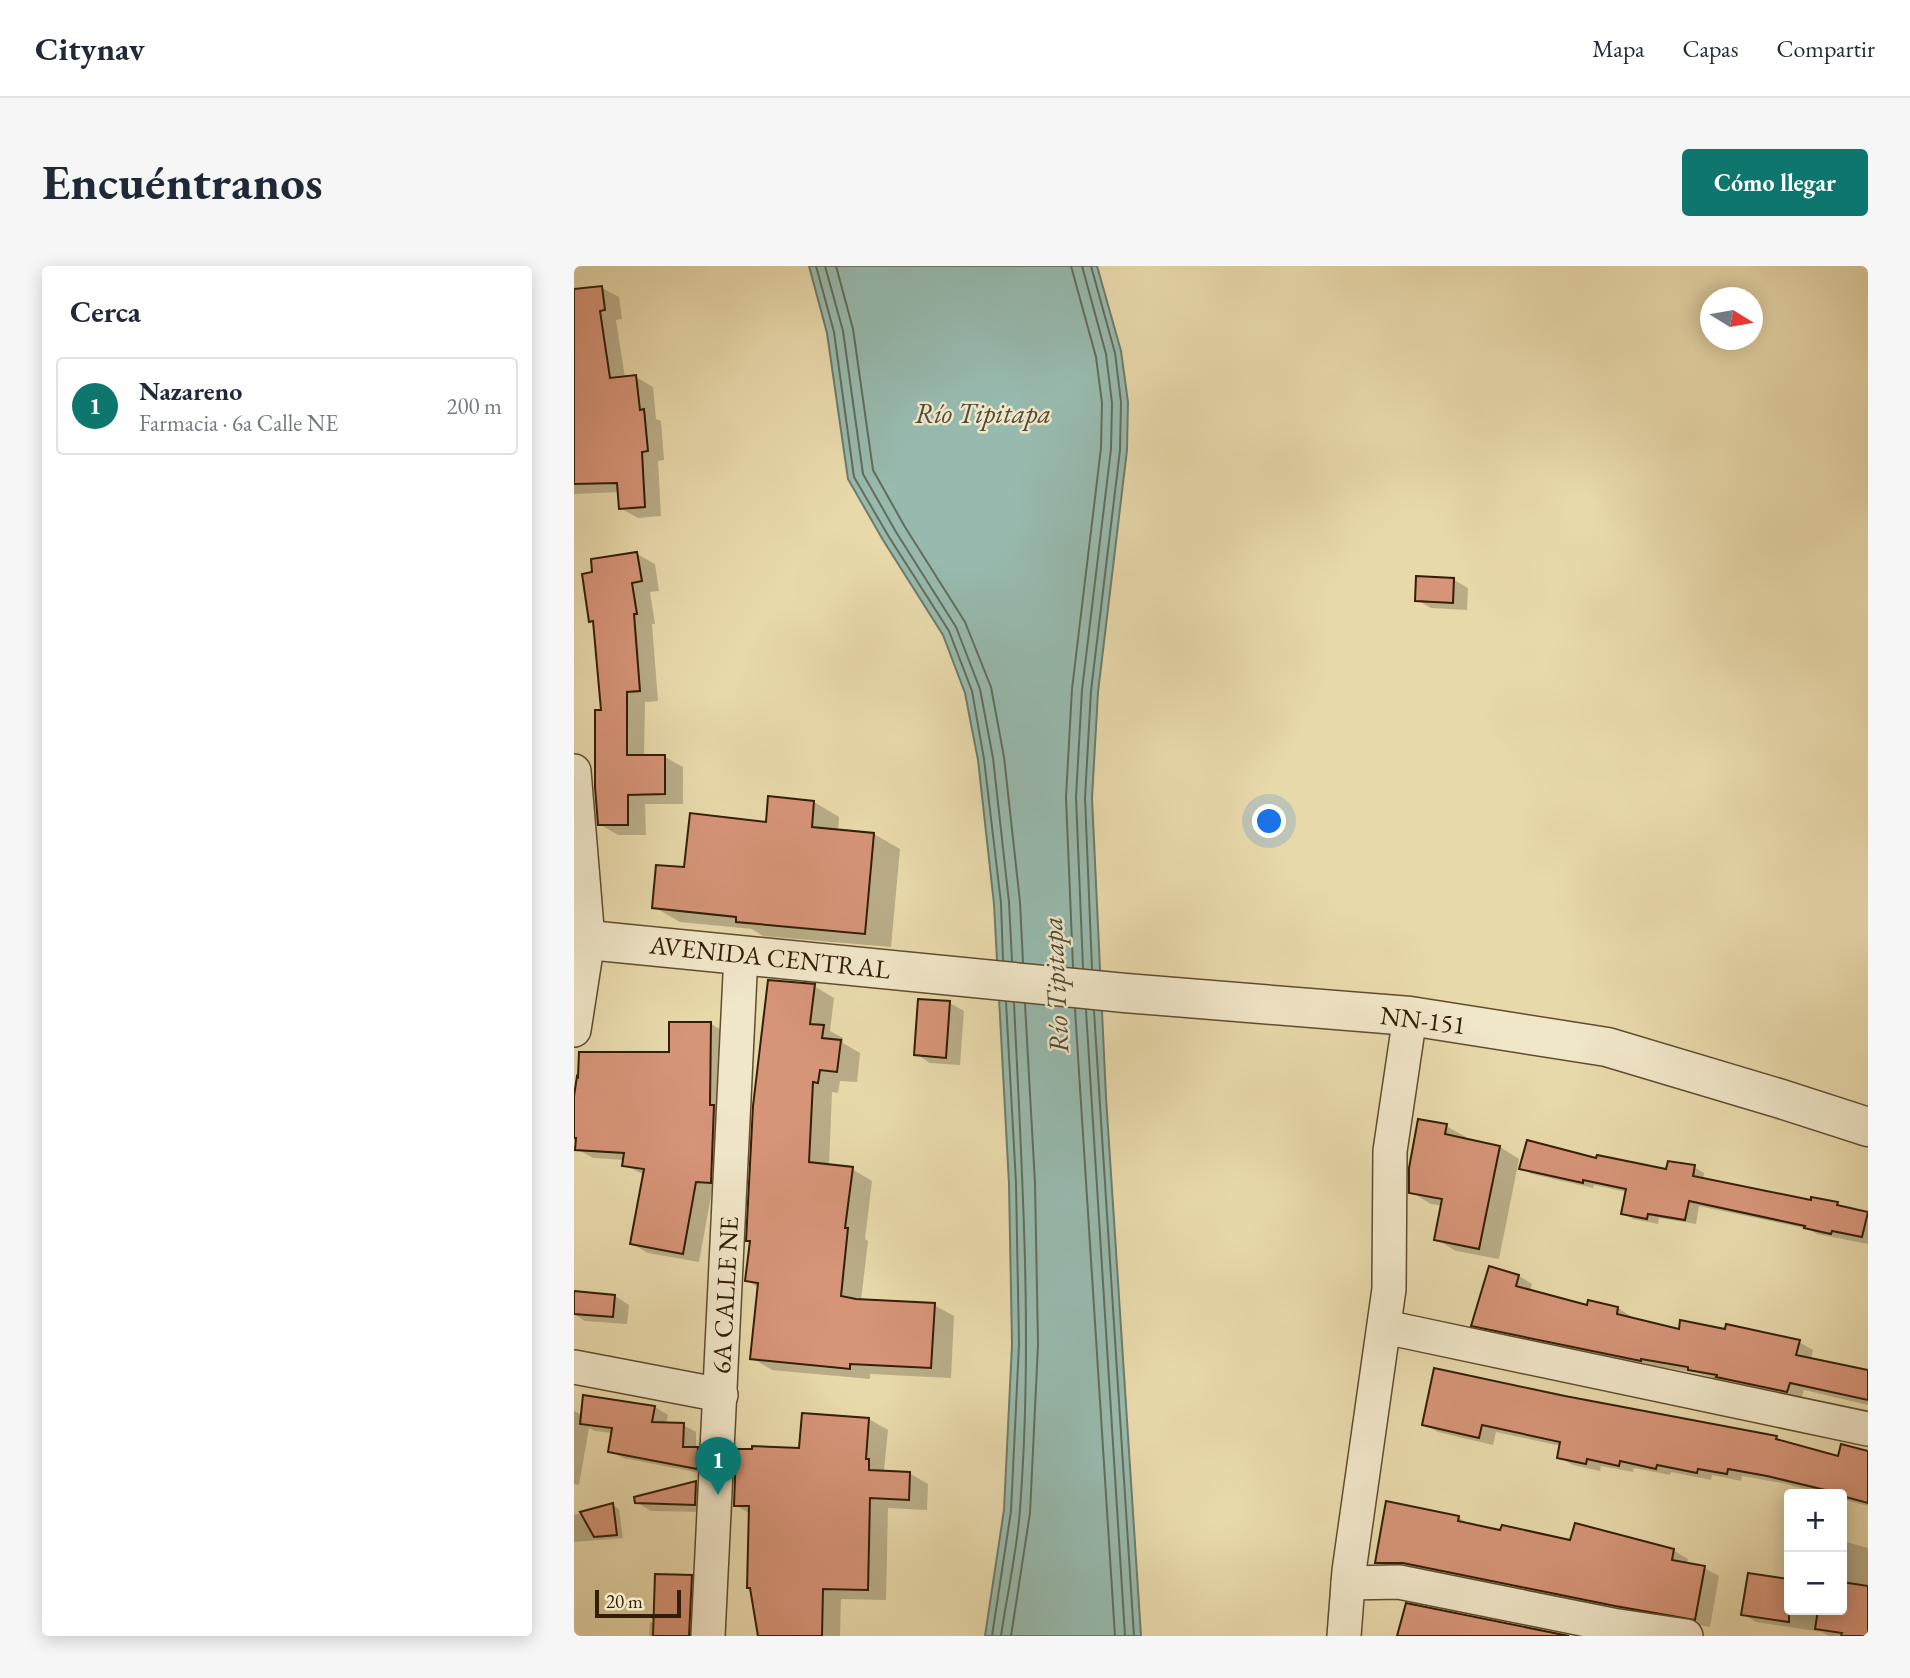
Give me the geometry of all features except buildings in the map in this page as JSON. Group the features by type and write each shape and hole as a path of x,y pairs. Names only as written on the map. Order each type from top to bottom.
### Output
{"street":[{"path":"574,771 581,939 574,1030"},
{"name":"AVENIDA CENTRAL","path":"581,939 967,978"},
{"name":"6A CALLE NE","path":"708,1636 741,954"},
{"name":"NN-151","path":"967,978 1410,1016 1607,1047 1868,1127"},
{"path":"1345,1636 1348,1583 1389,1289 1390,1151 1410,1016"},
{"path":"1385,1327 1868,1429"},
{"path":"574,1367 721,1395"},
{"path":"1348,1583 1399,1582 1612,1625 1686,1636"}],"water":[{"name":"Río Tipitapa","path":"809,266 1097,266 1121,351 1128,402 1127,450 1098,692 1092,798 1106,1097 1141,1636 985,1636 1004,1510 1012,1344 1009,1184 994,904 978,760 965,693 943,635 848,479 827,333"}],"place":[{"name":"Nazareno","path":"718,1495"}]}
